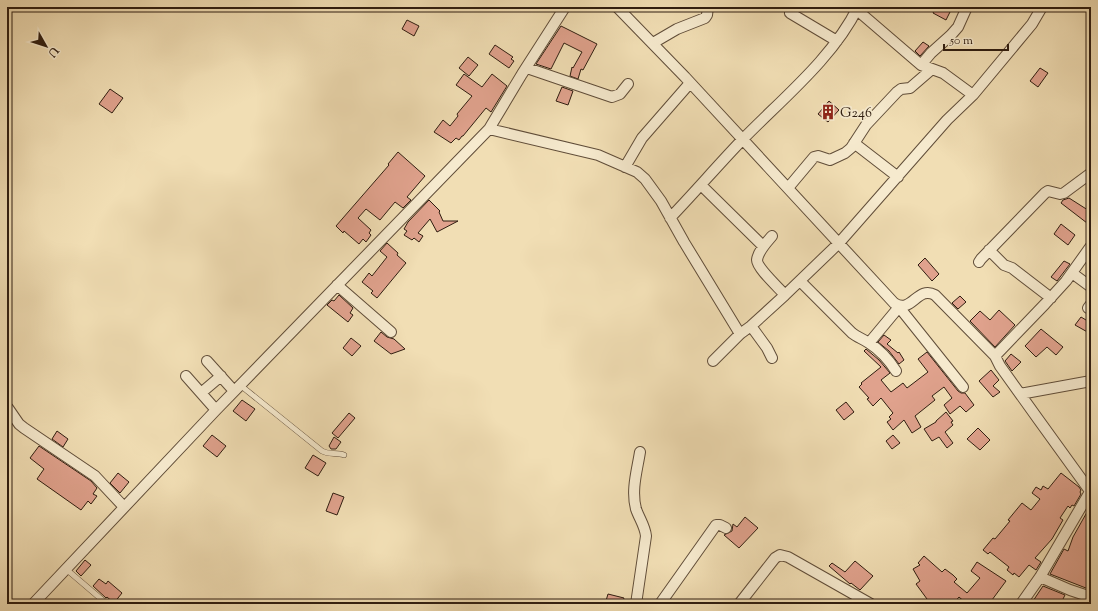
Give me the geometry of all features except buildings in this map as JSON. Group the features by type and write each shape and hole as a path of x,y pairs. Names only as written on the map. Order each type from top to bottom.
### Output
{"street":[{"path":"33,604 237,388 489,129 566,7"},
{"path":"617,7 743,139 894,303 899,306 963,387"},
{"path":"653,43 677,29 705,18 708,7"},
{"path":"792,7 790,13 837,41"},
{"path":"921,65 931,53 958,27 967,7"},
{"path":"713,361 740,334 785,295 839,243 947,120 973,95 1032,24 1042,7"},
{"path":"670,218 837,41 857,8 921,65 943,73 973,95"},
{"path":"527,68 612,97 620,94 628,84"},
{"path":"788,188 814,157 818,156 830,160 845,153 866,126 897,92 901,89 910,88 932,69"},
{"path":"625,167 642,138 690,83"},
{"path":"489,129 598,155 637,172 645,179 661,201 740,334"},
{"path":"854,143 898,176"},
{"path":"979,262 980,259 1044,193 1048,191 1060,194 1064,193 1091,173"},
{"path":"701,185 763,246"},
{"path":"772,236 763,246 757,258 758,263 761,269 785,295"},
{"path":"994,356 1051,298 1072,273 1091,246"},
{"path":"989,250 1004,265 1012,268 1051,298"},
{"path":"1072,273 1091,286"},
{"path":"800,281 852,333 858,338 869,343 888,358 896,370"},
{"path":"337,285 392,332"},
{"path":"899,306 904,307 921,294 931,293 938,298 994,356 1020,394 1091,490 1040,577 1021,604"},
{"path":"869,343 899,306"},
{"path":"751,326 767,348 772,358"},
{"path":"207,361 221,376 237,388"},
{"path":"186,376 216,410"},
{"path":"201,393 221,376"},
{"path":"1020,394 1091,381"},
{"path":"8,408 19,424 95,476 124,507"},
{"path":"636,604 646,536 636,509 634,493 640,452"},
{"path":"660,604 716,525 726,528"},
{"path":"739,604 775,558 780,555 788,557 871,604"},
{"path":"1040,577 1091,597"},
{"path":"631,604 638,584"}],"lane":[{"path":"237,388 322,451 327,454 344,455"},
{"path":"66,569 107,604"}],"place":[{"name":"G246","path":"828,112"}]}
